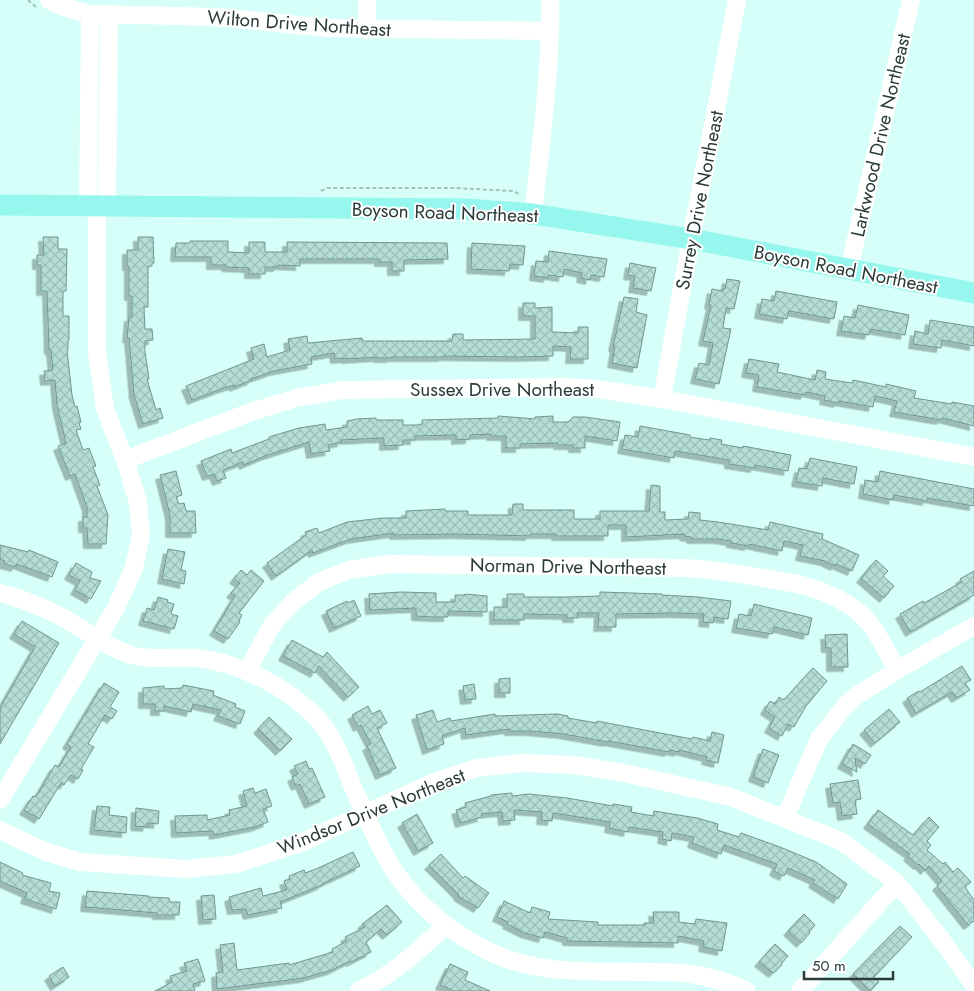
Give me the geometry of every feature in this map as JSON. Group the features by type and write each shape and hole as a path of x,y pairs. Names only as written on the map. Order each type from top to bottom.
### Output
{"main road":[{"name":"Boyson Road Northeast","path":"0,205 467,208 533,214 691,239 974,293"}],"street":[{"name":"Wilton Drive Northeast","path":"49,0 64,7 90,14 218,17 367,30 550,31"},
{"path":"367,0 367,30"},
{"path":"533,214 546,101 550,0"},
{"name":"Surrey Drive Northeast","path":"662,399 737,0"},
{"name":"Larkwood Drive Northeast","path":"850,270 911,0"},
{"path":"0,800 116,608 134,568 141,535 138,502 125,460 105,410 97,353 98,205 90,14"},
{"path":"98,205 109,14"},
{"name":"Sussex Drive Northeast","path":"125,460 251,412 296,398 343,390 562,387 598,389 662,399 974,457"},
{"name":"Norman Drive Northeast","path":"247,671 272,625 293,602 319,582 349,570 390,564 714,569 796,584 825,592 854,608 867,621 897,670"},
{"path":"0,593 24,599 47,609 121,652 137,657 214,660 247,671 295,698 322,725 333,740 365,814 393,870 414,896 446,925 484,950 518,963 556,971 689,973 719,980 747,991"},
{"path":"785,818 819,739 845,706 856,696 897,670 974,626"},
{"name":"Windsor Drive Northeast","path":"0,830 46,852 80,862 186,869 236,864 298,844 445,778 477,768 522,763 575,765 624,773 731,797 841,841 897,883 974,985"},
{"path":"800,991 897,883"},
{"path":"359,991 381,980 408,960 446,925"}],"path":[{"path":"312,190 322,191 326,188 455,188 513,191 522,195"}],"building":[{"path":"43,237 58,237 58,249 67,249 66,291 63,291 63,316 69,316 67,350 72,395 81,422 79,423 81,429 76,430 83,450 89,448 96,466 93,467 100,485 97,486 108,515 106,544 88,544 87,528 83,528 83,517 87,517 87,507 75,474 70,476 58,446 66,443 57,405 55,380 45,381 44,371 53,370 51,350 49,350 47,291 41,291 41,265 37,265 37,255 44,255"},
{"path":"138,237 153,237 154,263 152,263 152,266 148,266 148,307 144,307 145,329 152,329 153,340 145,341 145,352 149,379 147,379 156,410 160,408 163,418 143,424 134,395 129,338 127,338 129,317 132,317 132,296 129,296 127,250 138,250"},
{"path":"190,241 228,241 228,252 249,253 249,242 265,242 265,252 287,252 287,242 447,243 448,259 404,260 404,271 392,271 392,262 379,262 379,259 300,259 300,266 278,265 278,267 265,267 265,274 249,274 249,268 211,265 211,257 175,257 176,243 190,243"},
{"path":"472,243 525,246 523,265 510,264 509,271 471,269"},
{"path":"549,251 607,259 604,277 591,275 590,280 581,278 582,273 564,269 563,277 548,275 548,278 534,276 536,261 548,262"},
{"path":"630,263 656,268 651,291 633,288 635,276 628,275"},
{"path":"727,279 740,281 734,309 726,308 723,328 731,329 719,384 695,379 699,363 709,365 713,343 703,341 711,305 709,304 712,289 723,291"},
{"path":"776,291 837,302 834,319 789,311 787,319 759,314 762,299 774,301"},
{"path":"624,297 638,299 636,312 647,315 637,368 612,363 615,347 613,347"},
{"path":"523,303 535,303 535,308 552,307 552,332 578,333 578,327 588,327 588,359 570,359 571,347 553,346 553,356 443,356 335,359 334,353 311,357 312,364 274,371 234,387 234,385 224,388 192,400 186,386 254,359 251,348 264,344 267,357 290,350 288,339 307,336 308,343 362,338 363,341 452,341 453,334 463,334 463,340 535,339 535,316 523,316"},
{"path":"858,305 909,315 905,335 871,329 869,335 841,331 844,316 855,318"},
{"path":"930,320 974,327 974,346 942,340 941,348 913,344 915,331 928,334"},
{"path":"749,359 779,364 777,372 815,380 817,370 826,372 825,379 852,383 853,380 886,387 886,384 916,391 914,398 974,406 974,426 942,418 941,420 894,412 897,401 875,396 873,407 824,400 825,396 806,392 805,395 757,387 759,375 746,373"},
{"path":"498,416 535,419 535,417 553,416 553,422 568,422 573,417 585,417 620,422 617,441 585,436 585,448 573,448 573,445 558,445 558,443 520,444 520,448 506,448 506,436 491,436 491,434 470,435 470,439 456,440 456,435 415,436 415,440 403,440 403,445 384,446 384,438 341,440 342,442 328,445 330,451 311,454 309,442 244,465 243,462 223,470 226,478 217,481 214,474 207,476 201,461 231,449 232,453 269,439 269,437 299,428 325,424 326,430 347,427 347,421 357,419 403,420 403,425 422,425 422,420 498,418"},
{"path":"640,426 690,435 690,437 722,440 721,444 791,455 788,471 755,465 755,468 729,464 729,460 675,451 674,458 622,449 625,435 638,437"},
{"path":"810,458 857,467 854,484 823,478 822,486 796,482 799,468 807,469"},
{"path":"176,471 182,495 176,497 179,504 184,503 186,511 195,511 196,533 170,533 170,515 160,475"},
{"path":"880,471 974,489 974,506 927,498 927,501 894,495 893,500 863,494 865,480 878,482"},
{"path":"651,485 660,486 660,512 665,512 665,520 688,519 689,512 700,513 700,520 768,530 770,522 823,534 822,539 859,555 852,571 836,564 835,566 825,561 800,556 803,545 784,541 782,551 749,544 749,546 731,543 731,541 718,539 691,539 691,537 684,536 684,534 626,537 626,525 608,525 608,536 556,536 556,534 530,534 530,536 394,535 394,533 351,539 313,553 312,550 276,576 267,563 306,535 305,532 317,528 319,533 347,522 383,518 406,518 406,511 445,509 445,511 468,511 468,515 512,515 513,504 523,504 523,510 574,510 574,519 600,519 600,511 649,511"},
{"path":"0,545 28,552 29,550 58,562 52,577 17,564 16,567 4,564 5,561 0,559"},
{"path":"168,549 185,552 181,570 186,571 184,584 162,579"},
{"path":"876,560 888,571 883,576 894,586 884,598 861,578"},
{"path":"76,563 92,572 90,578 101,581 91,599 75,590 80,581 69,575"},
{"path":"241,570 247,575 251,570 264,581 239,613 242,615 240,622 228,639 214,631 235,596 231,593 240,583 234,579"},
{"path":"974,571 974,595 910,632 900,614 962,582 960,579"},
{"path":"401,592 436,593 436,602 455,602 455,595 487,596 487,612 448,611 448,617 433,617 416,616 416,608 370,610 369,594"},
{"path":"600,592 662,594 731,601 728,619 714,617 713,623 703,622 704,614 674,613 616,614 616,627 598,627 599,613 577,613 578,618 567,618 567,615 524,614 524,620 494,620 494,607 507,607 507,594 524,594 524,597 567,597 600,596"},
{"path":"158,597 174,604 171,614 178,616 174,629 143,621 147,608 154,610"},
{"path":"354,600 361,616 334,628 326,611 347,601 348,603"},
{"path":"754,604 812,618 808,635 774,627 772,634 736,628 739,614 751,616"},
{"path":"22,621 59,643 0,744 0,708 35,647 14,634"},
{"path":"847,634 848,667 831,667 831,648 826,648 825,635"},
{"path":"292,640 323,657 327,652 359,687 348,697 319,666 315,673 283,656"},
{"path":"962,666 971,680 965,683 970,690 956,698 952,692 916,713 907,698"},
{"path":"813,668 827,681 806,706 794,727 788,724 782,736 769,728 775,717 765,710 770,701 775,704 779,697 784,700"},
{"path":"510,678 510,693 499,693 499,679"},
{"path":"104,683 119,692 110,707 117,711 112,719 105,715 88,744 94,747 81,769 83,770 78,779 71,775 64,785 61,783 39,819 24,810 33,796 35,797 38,794 55,765 59,767 71,747 67,744"},
{"path":"474,684 476,699 465,700 463,686"},
{"path":"183,685 214,691 213,695 236,704 235,707 245,711 240,724 218,716 221,710 193,704 191,712 164,706 164,711 155,711 155,704 143,704 143,688 164,686 164,689 182,688"},
{"path":"368,706 372,714 380,710 387,723 377,728 396,768 380,775 367,746 371,744 361,725 358,727 352,715"},
{"path":"889,709 900,722 875,743 864,730"},
{"path":"433,710 437,722 450,718 451,721 495,714 495,716 557,714 568,716 568,718 597,723 597,721 692,739 693,737 710,741 712,732 724,735 718,763 706,760 707,757 679,750 679,752 670,750 669,752 563,734 509,731 509,729 466,735 465,728 442,736 444,744 427,750 416,715"},
{"path":"269,717 292,739 280,751 258,729"},
{"path":"853,744 871,755 865,764 855,758 857,772 842,764"},
{"path":"763,749 779,755 768,783 753,777"},
{"path":"306,761 309,769 312,768 325,797 309,804 300,784 296,786 292,777 298,774 294,766"},
{"path":"858,780 861,799 855,800 857,814 842,816 840,802 833,803 830,784"},
{"path":"253,788 255,793 266,789 272,806 263,809 268,822 255,827 214,835 213,831 176,833 175,816 207,815 207,820 230,815 229,810 247,806 243,791"},
{"path":"512,793 512,796 529,794 632,807 631,812 653,816 654,811 697,818 718,824 717,830 739,837 741,833 816,862 847,884 838,899 813,883 815,880 788,868 784,876 774,871 777,864 724,845 721,854 692,843 694,837 672,833 671,841 662,839 663,832 629,827 628,832 609,828 610,822 553,813 552,821 541,820 542,812 514,810 515,820 503,821 502,812 481,814 482,817 460,823 456,810 466,807 465,803 491,795"},
{"path":"97,806 110,807 109,815 127,817 126,833 94,830"},
{"path":"136,808 159,811 158,824 148,823 147,827 135,826"},
{"path":"878,810 913,835 929,817 939,827 927,841 931,845 927,850 943,864 945,862 953,872 958,868 971,882 965,887 974,900 974,921 968,925 937,886 942,881 929,866 925,870 908,856 910,854 868,824"},
{"path":"417,814 433,843 418,851 402,823"},
{"path":"353,852 360,866 322,885 280,902 282,908 248,915 246,909 232,910 229,897 261,888 263,896 287,890 284,881 290,879 289,876 304,870 305,873 316,869"},
{"path":"441,854 463,878 465,876 489,893 478,908 458,896 429,865"},
{"path":"0,862 23,873 22,875 51,883 49,891 60,893 56,909 25,899 27,893 0,881"},
{"path":"87,891 169,898 170,902 180,902 179,915 157,915 157,913 85,907"},
{"path":"214,895 216,919 203,920 201,896"},
{"path":"504,901 530,913 532,907 550,912 548,919 598,922 598,925 644,925 644,923 654,923 653,912 679,912 679,922 695,924 696,919 727,923 722,951 703,947 704,941 678,936 678,943 567,941 567,938 545,932 543,938 525,933 507,924 508,922 497,917"},
{"path":"387,905 402,922 387,935 381,929 366,942 371,952 351,962 304,978 217,989 216,973 223,972 220,945 234,943 237,970 289,963 289,965 333,952 332,949 347,941 345,937 365,927 362,924"},
{"path":"804,914 815,925 801,943 788,931"},
{"path":"900,926 912,937 874,977 879,982 870,991 853,974"},
{"path":"775,944 788,956 773,973 759,962"},
{"path":"198,959 205,981 193,984 195,991 155,991 172,982 170,976 187,971 184,963"},
{"path":"450,964 468,972 465,980 490,991 454,991 440,985"},
{"path":"63,967 69,977 55,986 49,976"}]}
